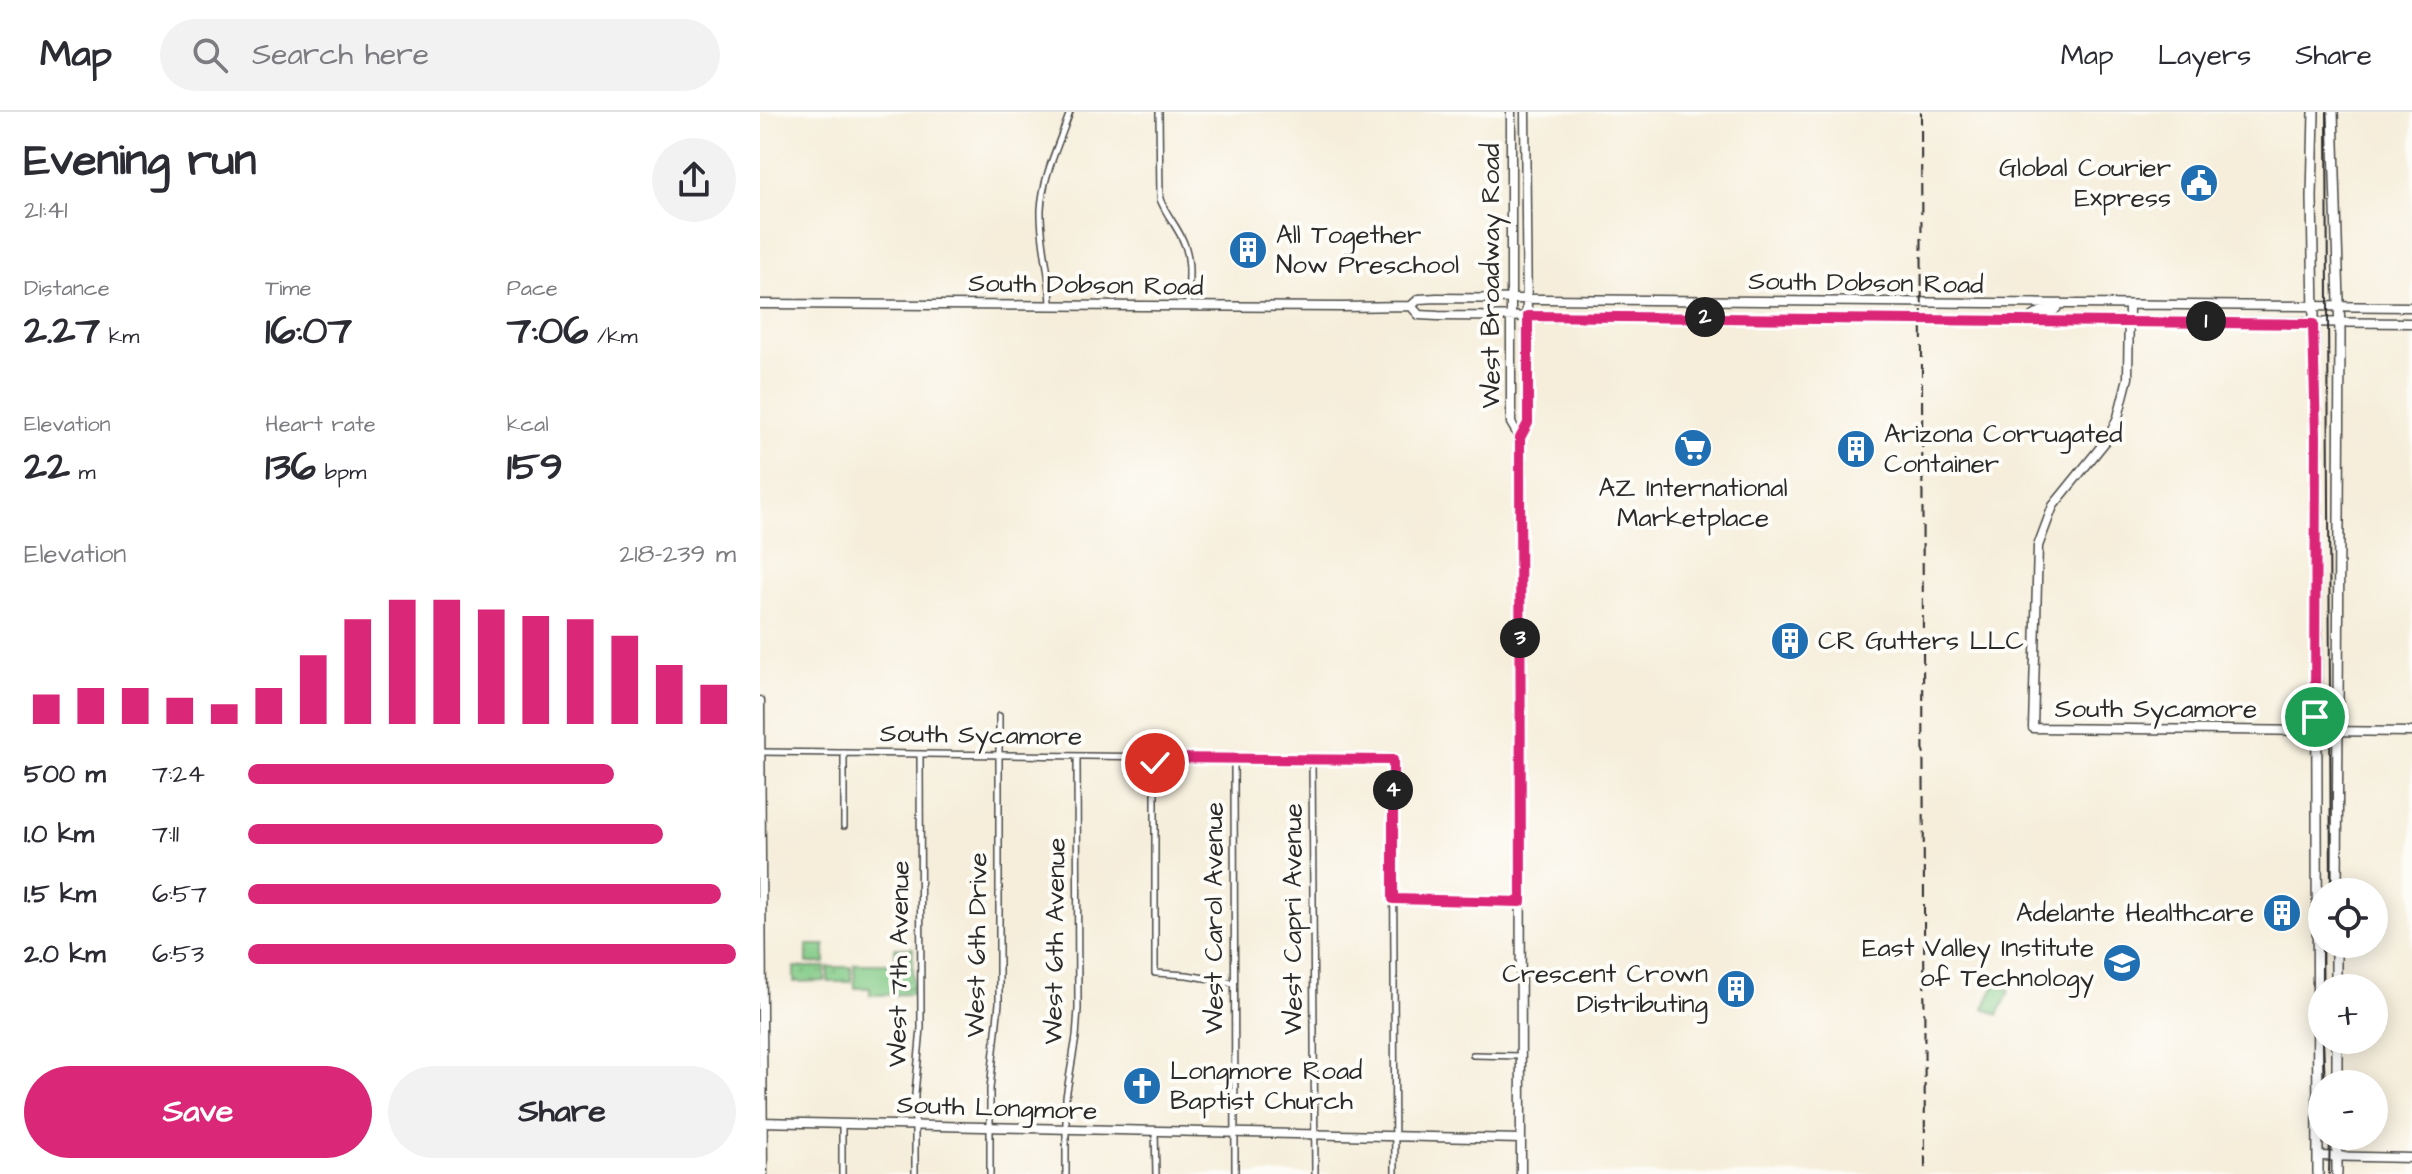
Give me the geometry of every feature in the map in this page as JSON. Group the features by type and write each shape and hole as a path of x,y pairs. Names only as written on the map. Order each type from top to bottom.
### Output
{"main road":[{"name":"West Broadway Road","path":"1511,112 1511,423 1520,438"},
{"name":"West Broadway Road","path":"1521,1174 1520,438 1528,423 1525,112"},
{"path":"2314,112 2318,305 2316,730 2328,1156 2337,1174"},
{"path":"2333,112 2339,306 2337,878"},
{"name":"South Dobson Road","path":"760,304 1411,306 1419,299 1528,299 2412,307"},
{"path":"2030,319 2040,312 2054,311 2059,305"},
{"path":"2129,305 2129,320"},
{"name":"South Dobson Road","path":"1411,306 1419,315 2412,323"},
{"name":"South Sycamore","path":"2129,320 2128,378 2118,417 2109,437 2053,506 2038,546 2033,728 2412,732"},
{"path":"760,701 763,1174"},
{"name":"South Longmore","path":"761,1122 1521,1139"},
{"path":"2318,1174 2331,1150"},
{"path":"2328,1156 2412,1158"}],"street":[{"path":"1051,304 1042,195 1070,112"},
{"path":"1159,112 1160,199 1188,255 1188,306"},
{"name":"West 6th Drive","path":"990,1174 990,1089 999,1003 999,716"},
{"name":"South Sycamore","path":"760,752 1393,760 1393,899"},
{"path":"844,753 844,826"},
{"name":"West 7th Avenue","path":"915,1174 921,1028 920,754"},
{"name":"West 6th Avenue","path":"1066,1174 1066,1097 1078,1009 1077,756"},
{"path":"1155,758 1155,973 1234,983"},
{"name":"West Carol Avenue","path":"1234,759 1235,1174"},
{"name":"West Capri Avenue","path":"1312,759 1315,1174"},
{"path":"1395,1174 1393,899 1521,902"},
{"path":"1473,1055 1521,1056"},
{"path":"842,1123 842,1174"},
{"path":"1155,1132 1156,1174"}],"green space":[{"path":"807,945 825,945 825,963 807,963"},
{"path":"895,948 913,948 913,988 896,988"},
{"path":"854,964 894,964 895,988 913,988 913,994 870,995 870,988 855,988"},
{"path":"794,967 825,967 825,981 794,982"},
{"path":"828,967 851,967 851,982 828,982"},
{"path":"1996,983 2010,990 1998,1015 1984,1008"}],"tram line":[{"path":"2327,112 2331,878"},
{"path":"2322,958 2322,974"},
{"path":"2324,1054 2324,1070"},
{"path":"2329,1174 2330,1150"}],"railway":[{"path":"1921,112 1925,1174"}],"place":[{"name":"Global Courier Express","path":"2199,183"},
{"name":"All Together Now Preschool","path":"1248,250"},
{"name":"AZ International Marketplace","path":"1693,448"},
{"name":"Arizona Corrugated Container","path":"1856,449"},
{"name":"CR Gutters LLC","path":"1790,641"},
{"name":"Adelante Healthcare","path":"2282,913"},
{"name":"East Valley Institute of Technology","path":"2122,963"},
{"name":"Crescent Crown Distributing","path":"1736,989"},
{"name":"Longmore Road Baptist Church","path":"1142,1086"}],"route":[{"path":"1155,763 1155,758 1393,760 1393,899 1521,902 1520,438 1528,423 1528,316 2313,324 2316,436 2315,717"}]}
